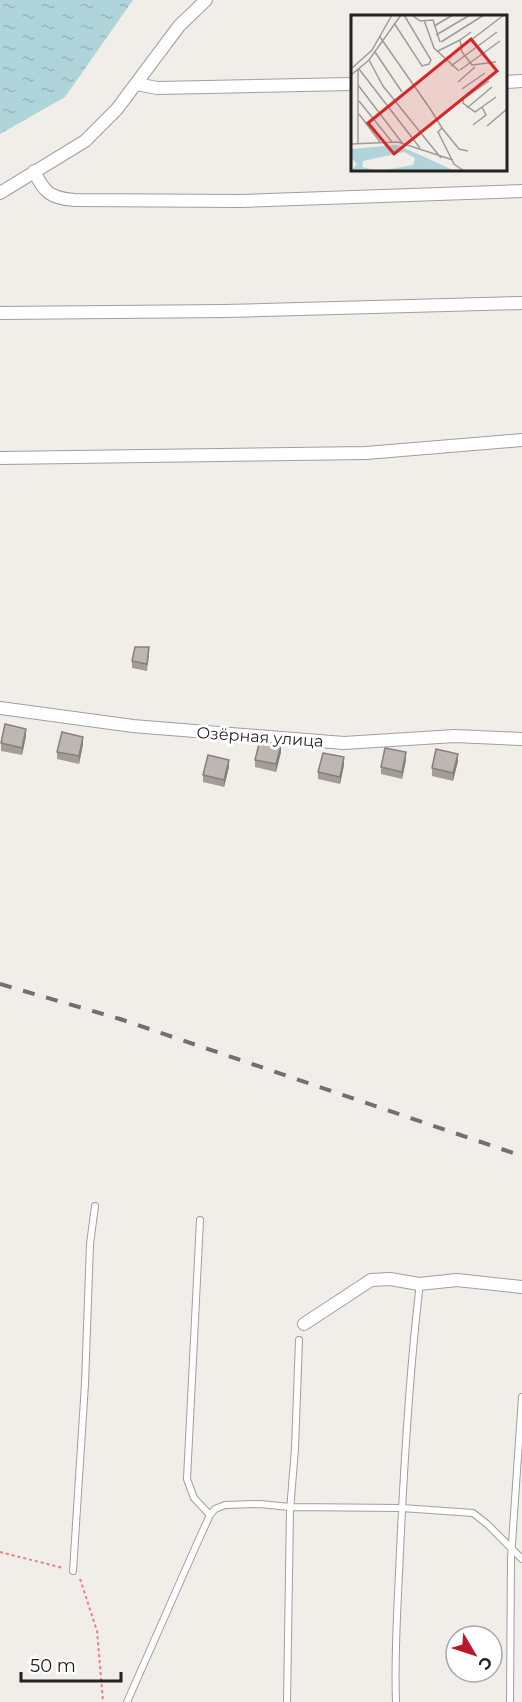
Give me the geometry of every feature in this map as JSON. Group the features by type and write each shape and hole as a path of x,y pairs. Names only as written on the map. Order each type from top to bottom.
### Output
{"street":[{"path":"0,194 85,141 117,110 179,26 206,0"},
{"path":"507,82 522,81"},
{"path":"137,84 157,88 351,84"},
{"path":"34,171 39,183 48,193 57,198 74,200 241,201 522,191"},
{"path":"0,313 225,312 522,303"},
{"path":"0,458 366,453 522,440"},
{"name":"Озёрная улица","path":"0,708 133,726 344,743 455,736 522,739"},
{"path":"304,1324 370,1280 390,1279 419,1284 457,1280 522,1287"}],"lane":[{"path":"72,1571 85,1384 90,1244 95,1206"},
{"path":"200,1220 187,1479 194,1498 210,1515"},
{"path":"396,1702 395,1668 409,1376 419,1291"},
{"path":"287,1702 290,1507 295,1449 299,1340"},
{"path":"510,1702 512,1549 522,1396"},
{"path":"127,1702 210,1515 215,1509 225,1505 402,1508 473,1513 522,1559"}],"path":[{"path":"0,1552 72,1571 80,1578 97,1631 103,1702"}],"water":[{"path":"0,0 133,0 65,97 0,134"}],"building":[{"path":"135,647 149,647 147,664 132,661"},
{"path":"5,724 26,729 22,748 1,743"},
{"path":"62,732 83,737 79,756 57,752"},
{"path":"260,740 281,745 276,764 255,760"},
{"path":"385,748 406,752 402,772 381,767"},
{"path":"436,749 458,754 453,773 432,768"},
{"path":"323,753 344,757 340,777 318,772"},
{"path":"208,755 229,760 224,780 203,775"}],"railway":[{"path":"0,984 120,1019 522,1156"}]}
